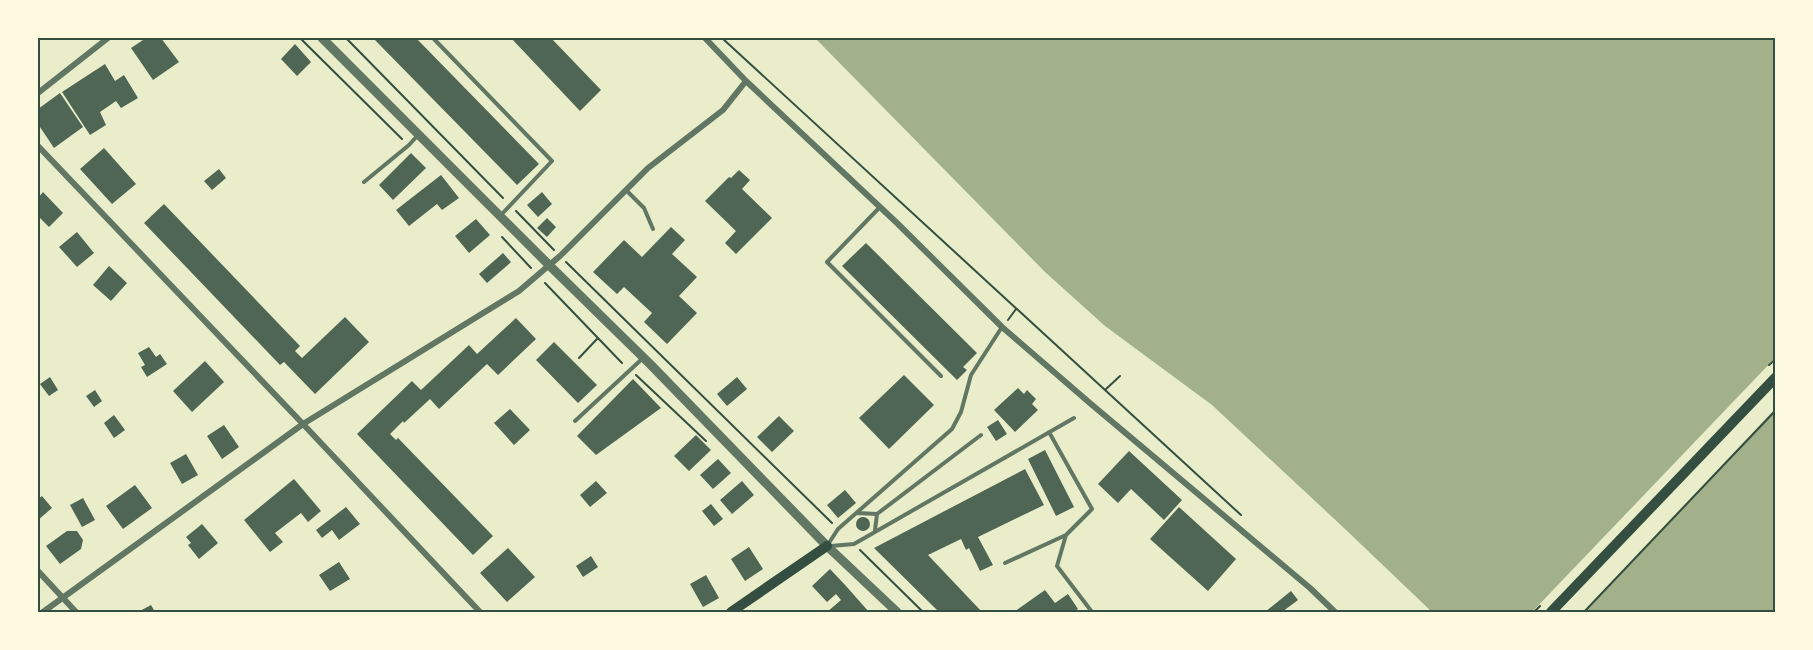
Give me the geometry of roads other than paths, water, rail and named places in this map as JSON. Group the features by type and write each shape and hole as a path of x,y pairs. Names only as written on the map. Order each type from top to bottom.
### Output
{"main road":[{"path":"1551,612 1776,377"},
{"path":"739,610 827,546"}],"street":[{"path":"38,93 108,38"},
{"path":"324,38 550,266 644,357 827,546 897,612"},
{"path":"705,38 746,81 880,207 1002,327 1310,588 1335,612"},
{"path":"43,612 303,424 519,291 550,266 648,168 723,110 746,81"},
{"path":"38,146 480,612"},
{"path":"38,571 76,612"}],"lane":[{"path":"433,38 552,161 500,216"},
{"path":"364,182 409,145 418,134"},
{"path":"625,190 644,208 653,229"},
{"path":"880,207 827,261 941,376"},
{"path":"827,546 838,529 952,429 961,412 971,375 1002,327"},
{"path":"575,421 644,357"},
{"path":"827,546 854,544 1074,418"},
{"path":"1005,563 1066,535 1092,509 1049,432"},
{"path":"857,513 877,514 981,435"},
{"path":"875,531 877,514"},
{"path":"1066,535 1057,566 1092,612"}]}
